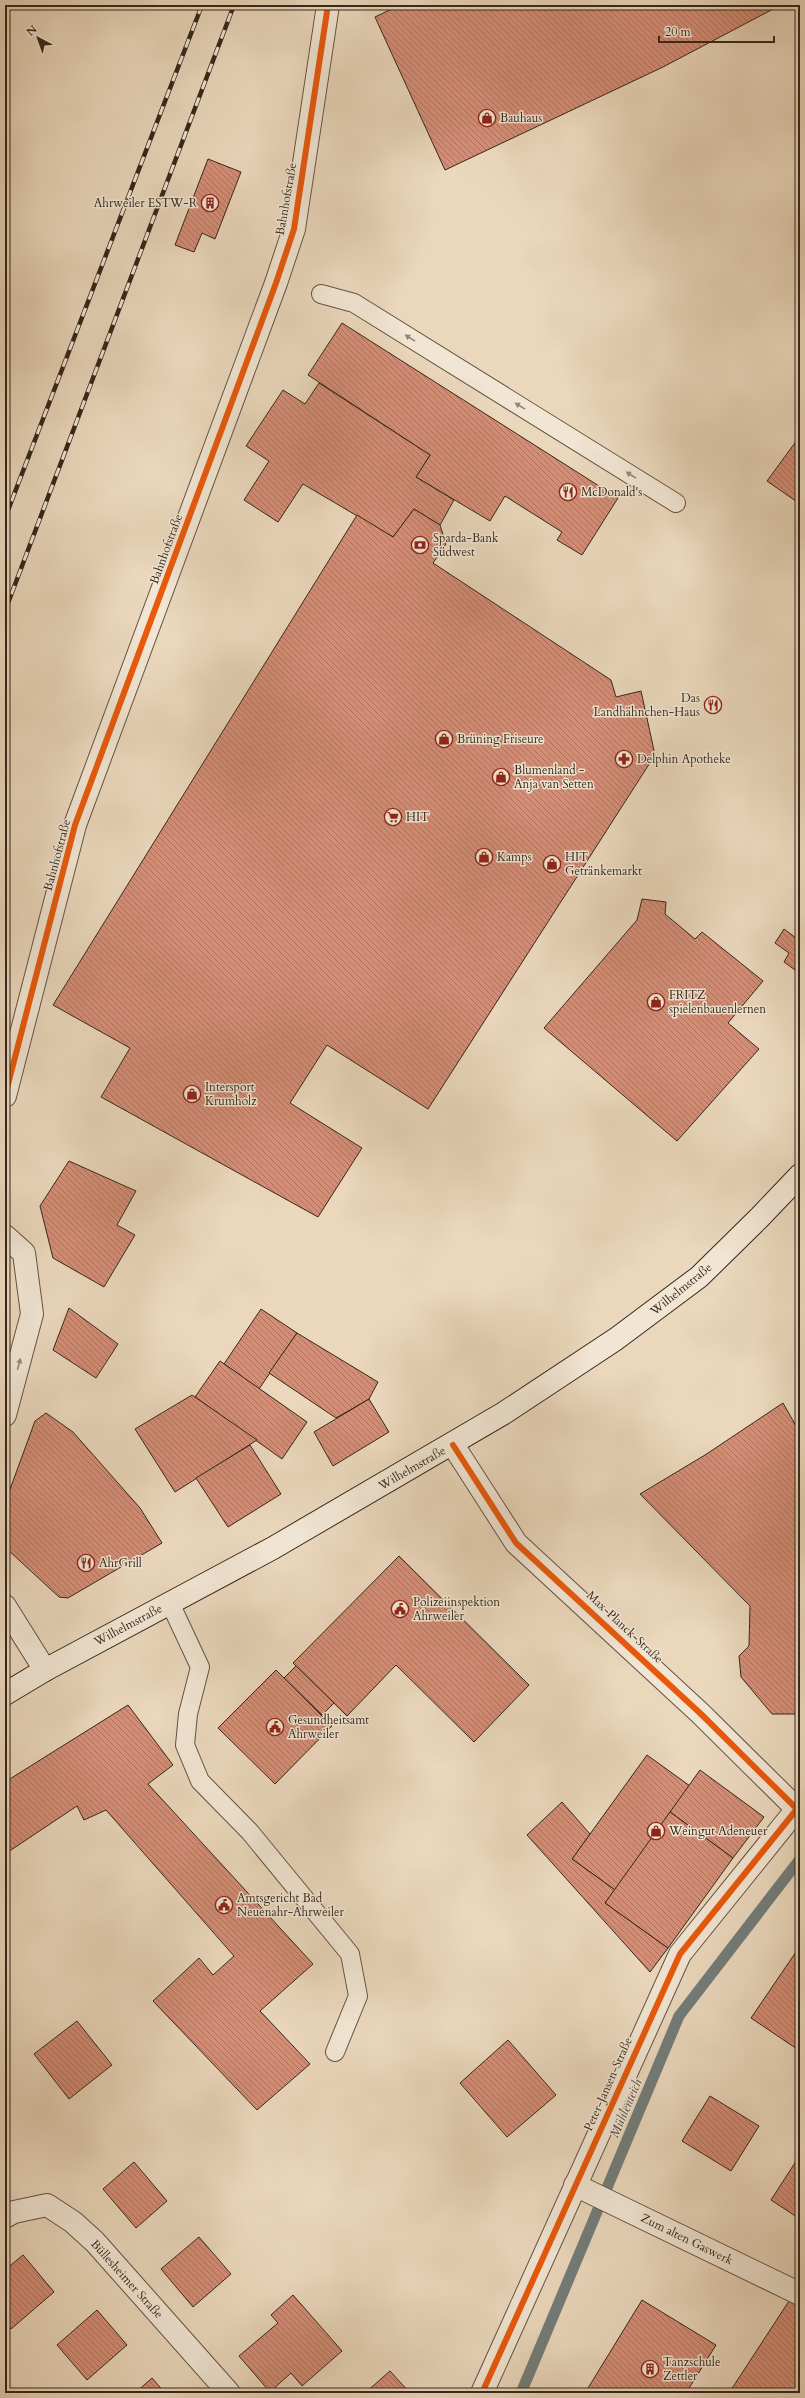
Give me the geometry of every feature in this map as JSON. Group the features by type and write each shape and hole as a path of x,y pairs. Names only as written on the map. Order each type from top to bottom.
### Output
{"street":[{"name":"Bahnhofstraße","path":"5,1096 75,825 276,283 294,229 328,5"},
{"name":"Wilhelmstraße","path":"5,1694 45,1670 280,1544 453,1445 504,1413 616,1339 699,1277 760,1217 800,1174"},
{"path":"5,1236 24,1253 32,1314 5,1415"},
{"name":"Max-Planck-Straße","path":"453,1445 516,1542 702,1714 798,1810"},
{"path":"5,1606 45,1670"},
{"name":"Peter-Jansen-Straße","path":"482,2393 581,2188 680,1954 798,1810"},
{"name":"Zum alten Gaswerk","path":"581,2188 800,2294"},
{"name":"Büllesheimer Straße","path":"5,2217 14,2212 47,2205 73,2222 95,2242 229,2393"}],"lane":[{"path":"321,294 354,303 676,503"},
{"path":"170,1603 200,1667 188,1714 185,1745 200,1781 250,1832 350,1954 358,1996 335,2052"}],"building":[{"name":"Bauhaus","path":"400,5 776,5 777,7 663,67 445,170 375,17"},
{"name":"Ahrweiler ESTW-R","path":"208,159 241,172 215,239 202,233 194,252 175,245"},
{"path":"342,323 618,498 582,555 557,540 562,532 505,496 490,521 416,477 430,455 308,375"},
{"path":"319,383 430,455 416,477 454,500 440,525 414,509 393,537 303,484 278,522 244,500 269,461 246,446 283,390 305,404"},
{"path":"800,436 800,504 767,481"},
{"name":"HIT","path":"414,509 440,525 446,544 433,563 611,680 616,697 641,691 655,755 428,1109 327,1045 290,1103 362,1148 318,1217 101,1097 130,1048 53,1005 357,515 393,537"},
{"name":"FRITZ spielenbauenlernen","path":"642,899 666,902 665,914 695,939 702,932 763,981 728,1023 759,1049 677,1141 544,1028 637,920"},
{"path":"784,929 800,941 800,963 795,970 784,962 789,953 775,943"},
{"path":"69,1161 136,1191 117,1225 135,1235 104,1287 53,1258 40,1206"},
{"path":"69,1308 118,1344 96,1378 53,1350"},
{"path":"261,1309 297,1333 259,1389 224,1364"},
{"path":"297,1333 378,1382 369,1399 336,1418 269,1373"},
{"path":"220,1361 307,1422 282,1459 195,1397"},
{"path":"192,1395 257,1440 175,1492 135,1429"},
{"path":"369,1399 389,1432 333,1466 314,1432"},
{"path":"783,1403 800,1433 800,1712 798,1714 772,1714 741,1677 739,1656 749,1646 750,1606 640,1494 705,1455"},
{"path":"46,1413 73,1432 140,1508 162,1543 68,1598 59,1597 7,1549 5,1542 5,1503 35,1421"},
{"path":"250,1445 281,1494 228,1527 196,1478"},
{"name":"Polizeiinspektion Ahrweiler","path":"399,1556 529,1685 474,1742 396,1665 347,1716 293,1663"},
{"path":"296,1666 334,1703 322,1715 284,1678"},
{"name":"Gesundheitsamt Ahrweiler","path":"276,1670 332,1726 275,1784 218,1728"},
{"name":"Amtsgericht Bad Neuenahr-Ahrweiler","path":"128,1705 173,1765 148,1784 313,1964 260,2011 310,2064 257,2110 153,2001 199,1958 213,1975 234,1956 106,1810 84,1820 77,1806 5,1854 5,1782"},
{"path":"647,1755 690,1786 615,1890 572,1859"},
{"path":"700,1770 764,1817 733,1858 670,1812"},
{"path":"562,1802 590,1834 572,1859 615,1890 605,1903 668,1948 650,1972 527,1835"},
{"path":"670,1812 733,1858 668,1948 605,1903"},
{"path":"800,1946 800,2051 751,2018"},
{"path":"77,2021 112,2065 69,2099 34,2054"},
{"path":"508,2040 556,2095 507,2137 460,2083"},
{"path":"710,2096 759,2126 731,2171 682,2141"},
{"path":"800,2155 800,2219 771,2200"},
{"path":"134,2162 167,2201 136,2228 103,2189"},
{"path":"199,2237 231,2274 193,2307 161,2269"},
{"path":"23,2255 54,2292 11,2329 5,2321 5,2270"},
{"path":"293,2295 342,2351 302,2386 291,2373 270,2392 239,2356 278,2323 271,2315"},
{"name":"Tanzschule Zettler","path":"642,2300 716,2345 686,2393 585,2393"},
{"path":"789,2301 800,2307 800,2393 729,2393"},
{"path":"97,2310 127,2345 87,2380 57,2345"},
{"path":"390,2371 410,2393 365,2393"},
{"path":"152,2378 165,2393 135,2393"}],"waterway":[{"name":"Mühlenteich","path":"521,2393 679,2016 800,1859"}],"railway":[{"path":"5,518 202,5"},
{"path":"5,611 234,5"}],"cycle path":[{"path":"5,1096 75,825 276,283 294,229 328,5"},
{"path":"453,1445 516,1543 701,1714 800,1812"},
{"path":"482,2393 680,1954 797,1809"}],"place":[{"name":"Bauhaus","path":"487,118"},
{"name":"Ahrweiler ESTW-R","path":"210,203"},
{"name":"McDonald's","path":"568,492"},
{"name":"Sparda-Bank Südwest","path":"420,545"},
{"name":"Das Landhähnchen-Haus","path":"713,705"},
{"name":"Brüning Friseure","path":"444,739"},
{"name":"Delphin Apotheke","path":"624,759"},
{"name":"Blumenland - Anja van Setten","path":"501,777"},
{"name":"HIT","path":"393,817"},
{"name":"Kamps","path":"484,857"},
{"name":"HIT Getränkemarkt","path":"552,864"},
{"name":"FRITZ spielenbauenlernen","path":"656,1002"},
{"name":"Intersport Krumholz","path":"192,1094"},
{"name":"AhrGrill","path":"86,1563"},
{"name":"Polizeiinspektion Ahrweiler","path":"400,1609"},
{"name":"Gesundheitsamt Ahrweiler","path":"275,1727"},
{"name":"Weingut Adeneuer","path":"656,1831"},
{"name":"Amtsgericht Bad Neuenahr-Ahrweiler","path":"224,1905"},
{"name":"Tanzschule Zettler","path":"650,2369"}]}
